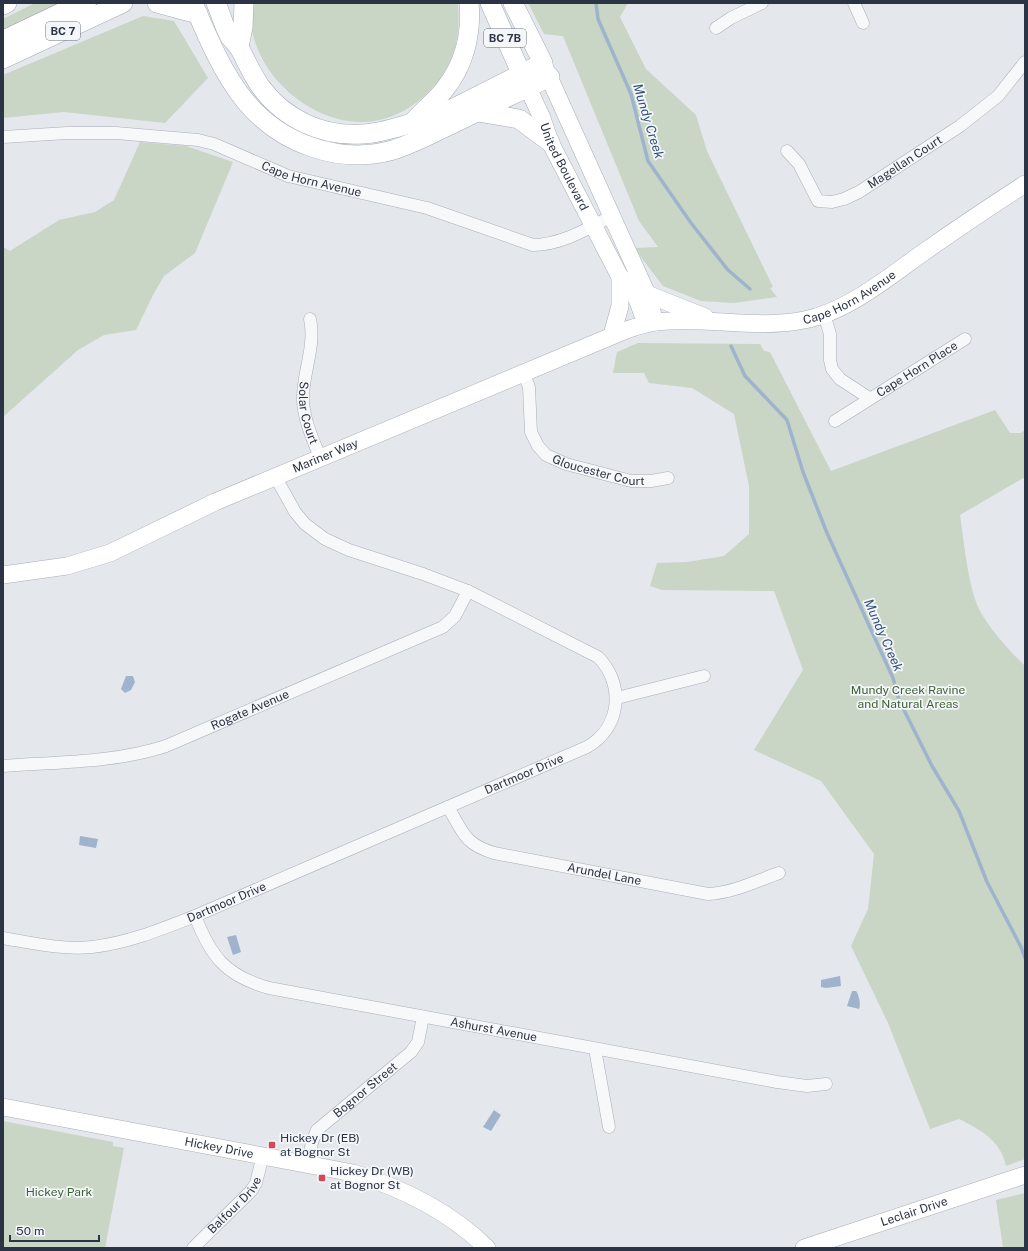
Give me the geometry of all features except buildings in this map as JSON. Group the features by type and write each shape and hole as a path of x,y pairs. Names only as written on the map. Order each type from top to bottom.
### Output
{"highway":[{"path":"3,42 85,3"}],"main road":[{"path":"3,5 7,3"},
{"name":"BC 7","path":"3,59 123,3"},
{"path":"157,3 195,9 227,73 246,101 263,119 280,132 312,148 348,154 389,151 412,143 478,112 525,80"},
{"path":"216,3 230,36 239,47 250,70 264,92 284,111 307,125 329,132 350,135 378,133 414,121 434,118 546,70"},
{"path":"239,47 243,27 244,3"},
{"path":"414,121 445,90 461,63 469,34 468,3"},
{"name":"United Boulevard","path":"490,3 542,118 550,142 592,226 620,277 627,281 651,323"},
{"name":"United Boulevard","path":"513,3 546,70 647,294 651,323"},
{"path":"478,112 509,116 521,120 550,142"},
{"name":"Cape Horn Avenue","path":"651,323 680,321 758,324 790,322 824,314 868,290 983,210 1025,184"},
{"path":"612,335 620,306 620,277"},
{"path":"647,294 720,323"},
{"name":"Mariner Way","path":"3,575 67,566 110,553 201,508 275,476 612,335 651,323"},
{"name":"Hickey Drive","path":"3,1107 263,1155 358,1175 404,1193 447,1216 488,1248"},
{"name":"Leclair Drive","path":"804,1248 1025,1175"}],"street":[{"path":"716,28 731,18 762,3"},
{"path":"854,3 864,23"},
{"name":"Magellan Court","path":"787,151 798,164 818,201 832,202 844,199 874,184 976,116 998,96 1025,62"},
{"name":"Cape Horn Avenue","path":"3,137 67,133 116,133 198,140 219,146 288,176 427,208 529,244 539,245 556,242 612,216"},
{"name":"Cape Horn Place","path":"824,314 830,334 830,360 832,369 840,379 869,398"},
{"name":"Solar Court","path":"310,319 312,346 303,401 305,415 320,457"},
{"name":"Cape Horn Place","path":"835,421 964,339"},
{"name":"Gloucester Court","path":"523,372 529,387 531,432 538,446 546,455 566,464 631,480 651,481 668,478"},
{"name":"Dartmoor Drive","path":"3,938 57,947 91,947 153,932 195,916 596,742 611,724 617,698 612,678 604,663 598,658 468,591 423,574 349,550 325,539 305,524 295,512 275,476"},
{"name":"Rogate Avenue","path":"3,766 111,758 141,753 166,746 443,627 455,616 468,591"},
{"path":"617,698 704,676"},
{"name":"Arundel Lane","path":"448,807 469,841 476,847 494,853 708,894 722,893 738,889 779,873"},
{"name":"Ashurst Avenue","path":"195,916 209,948 218,961 231,972 245,980 269,988 777,1082 807,1086 826,1084"},
{"name":"Bognor Street","path":"308,1164 312,1142 317,1130 411,1052 420,1037 424,1017"},
{"path":"595,1049 609,1127"},
{"name":"Balfour Drive","path":"193,1248 251,1190 256,1183 263,1155"}],"green space":[{"path":"35,3 65,3 3,33 3,19"},
{"path":"254,3 458,3 457,40 448,65 440,79 418,102 390,117 375,121 360,122 342,120 324,114 307,105 291,94 277,80 266,65 257,48 251,27"},
{"path":"528,3 628,3 620,17 646,69 696,115 707,151 773,287 770,288 777,297 734,303 701,301 663,286 634,248 658,247 639,221 563,36 544,34"},
{"path":"143,16 174,21 208,78 165,123 64,112 3,118 3,75"},
{"path":"140,142 186,146 233,162 195,253 164,276 136,330 104,335 78,350 3,417 3,247 10,251 59,220 95,212 114,200"},
{"name":"Mundy Creek Ravine and Natural Areas","path":"638,343 760,344 764,351 770,352 831,471 995,410 1010,433 1021,433 1025,430 1025,477 960,515 969,577 980,611 1001,640 1025,666 1025,1159 1006,1166 1000,1150 989,1137 975,1127 959,1119 930,1129 888,1023 851,946 868,909 874,854 821,781 754,750 803,670 774,591 662,590 650,586 657,563 687,562 724,556 749,534 749,486 734,414 692,388 649,383 644,373 613,373 617,352"},
{"name":"Hickey Park","path":"3,1121 113,1142 113,1146 124,1148 105,1248 3,1248"},
{"path":"1025,1193 1025,1248 1003,1248 996,1200"}],"water":[{"path":"126,676 133,676 135,682 131,690 125,693 121,689"},
{"path":"80,836 98,839 96,848 79,845"},
{"path":"236,935 241,952 233,955 227,937"},
{"path":"840,976 841,986 826,988 821,987 821,980"},
{"path":"852,991 856,991 858,995 860,1002 859,1009 847,1006"},
{"path":"494,1110 501,1115 491,1131 483,1127"}],"waterway":[{"name":"Mundy Creek","path":"596,3 598,19 631,94 648,161 691,223 728,270 750,289"},
{"name":"Mundy Creek","path":"731,346 745,376 787,420 803,472 827,533 893,678 899,700 932,766 959,811 987,882 1021,947 1025,958"}],"place":[{"name":"Hickey Dr (EB) at Bognor St","path":"272,1145"},
{"name":"Hickey Dr (WB) at Bognor St","path":"322,1178"}]}
